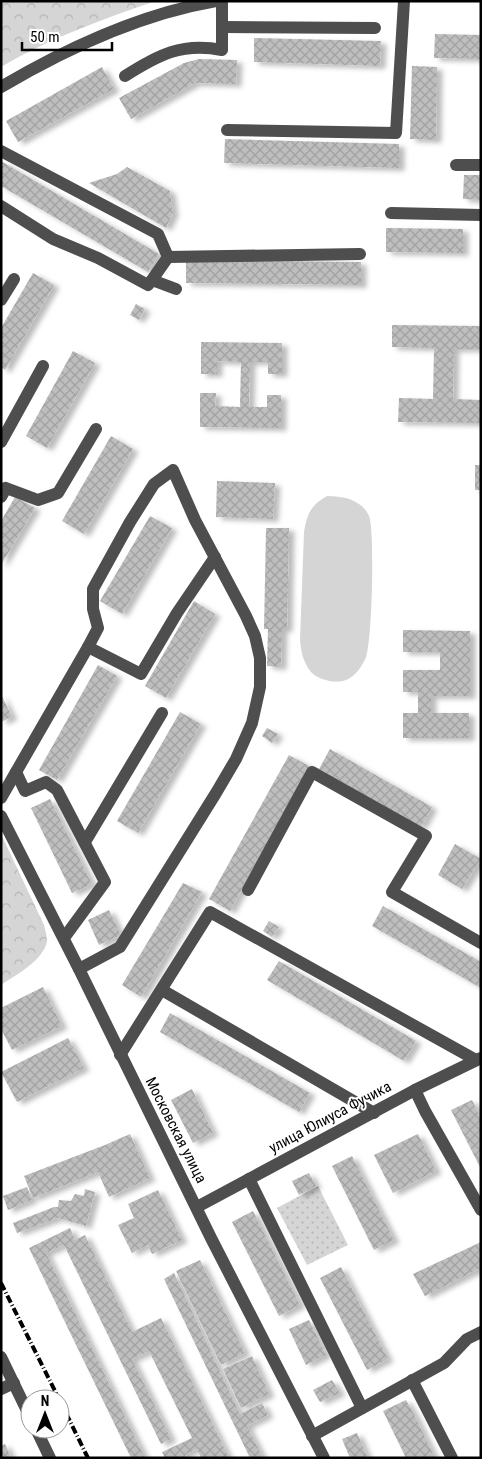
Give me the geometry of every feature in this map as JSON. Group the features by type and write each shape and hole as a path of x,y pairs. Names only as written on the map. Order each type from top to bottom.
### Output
{"street":[{"path":"1,87 62,54 109,33 153,16 192,5 216,1"},
{"path":"126,76 142,66 178,49 205,47 222,50 222,1"},
{"path":"227,130 396,133 404,1"},
{"path":"223,27 375,28"},
{"path":"1,151 158,234 168,257"},
{"path":"456,165 481,166"},
{"path":"1,206 53,239 98,258 148,285 168,257"},
{"path":"392,213 481,215"},
{"path":"168,257 360,254"},
{"path":"1,300 14,279"},
{"path":"152,280 176,289"},
{"path":"1,442 43,366"},
{"path":"3,488 38,500 58,493 96,429"},
{"path":"1,798 98,628 93,609 93,589 130,522 154,484 173,470 195,520 255,636 260,658 260,687 252,723 236,759 120,948 79,969"},
{"path":"88,647 141,674 177,613 215,557"},
{"path":"85,842 162,713"},
{"path":"16,772 25,791 46,782 57,790 105,882 64,938"},
{"path":"248,890 312,772 426,836 392,892 481,943"},
{"name":"Московская улица","path":"1,816 64,938 196,1207 324,1458"},
{"path":"120,1055 210,912 478,1059"},
{"path":"162,990 374,1113"},
{"name":"улица Юлиуса Фучика","path":"196,1207 415,1090 478,1059"},
{"path":"415,1090 481,1210"},
{"path":"249,1179 362,1408"},
{"path":"312,1436 444,1363 467,1339 481,1332"},
{"path":"1,1357 20,1396"},
{"path":"412,1380 452,1458"},
{"path":"1,1389 14,1383"},
{"path":"41,1439 50,1458"}],"green space":[{"path":"1,1 156,1 58,38 1,67"},
{"path":"327,496 346,498 362,506 369,516 372,542 370,631 366,657 355,674 346,680 337,682 323,679 311,672 303,656 300,640 304,532 313,507"},
{"path":"1,834 44,925 47,941 45,948 35,961 1,985"},
{"path":"318,1186 348,1245 307,1265 277,1208"}],"building":[{"path":"435,34 481,35 481,59 434,58"},
{"path":"254,38 381,41 380,66 254,62"},
{"path":"199,59 237,60 236,84 195,83 131,119 119,98 184,63"},
{"path":"412,66 437,67 436,140 410,139"},
{"path":"102,67 114,89 18,142 6,121"},
{"path":"225,139 399,144 399,168 224,163"},
{"path":"1,161 159,254 148,272 1,186"},
{"path":"127,167 170,191 173,213 166,228 89,183 117,174"},
{"path":"464,175 481,175 481,200 463,199"},
{"path":"386,228 463,229 463,253 386,252"},
{"path":"186,260 361,262 361,285 186,283"},
{"path":"33,273 54,285 5,370 1,367 1,328"},
{"path":"136,304 145,309 139,320 130,315"},
{"path":"392,325 481,326 481,349 454,349 453,399 481,400 481,423 398,422 399,398 433,399 434,348 392,347"},
{"path":"201,342 282,343 282,374 268,374 268,362 250,362 249,407 267,407 267,395 281,395 281,428 200,427 200,393 216,393 215,406 240,407 241,362 217,361 217,374 201,374"},
{"path":"73,351 95,363 47,448 26,436"},
{"path":"111,436 133,449 84,534 62,521"},
{"path":"475,465 481,465 481,490 475,490"},
{"path":"217,481 275,483 273,519 216,517"},
{"path":"15,497 35,508 1,565 1,521"},
{"path":"150,516 172,528 122,614 100,601"},
{"path":"266,528 289,528 287,629 282,629 281,667 267,666 268,629 264,629"},
{"path":"194,601 215,614 166,698 145,686"},
{"path":"403,630 470,631 470,696 431,696 431,713 469,713 469,738 403,738 403,713 418,713 418,692 403,692 403,670 440,670 440,652 403,652"},
{"path":"98,665 117,676 57,780 39,770"},
{"path":"1,694 12,717 1,722"},
{"path":"180,712 201,724 138,833 117,821"},
{"path":"267,728 278,734 272,743 262,736"},
{"path":"330,749 432,807 421,827 319,769"},
{"path":"289,755 309,766 230,911 209,899"},
{"path":"50,799 92,884 72,893 31,808"},
{"path":"455,844 481,859 462,889 438,875"},
{"path":"183,883 202,892 141,997 122,985"},
{"path":"383,906 481,962 481,988 372,926"},
{"path":"109,910 121,935 99,945 88,920"},
{"path":"269,921 279,927 272,937 263,931"},
{"path":"279,961 416,1041 404,1061 267,980"},
{"path":"43,987 62,1026 12,1050 1,1029 1,1008"},
{"path":"170,1013 310,1093 299,1112 160,1032"},
{"path":"68,1038 84,1068 17,1102 1,1072"},
{"path":"192,1089 213,1133 193,1143 171,1100"},
{"path":"472,1100 481,1118 481,1169 451,1110"},
{"path":"130,1134 150,1178 109,1197 98,1172 33,1198 24,1176"},
{"path":"418,1134 436,1171 393,1193 374,1155"},
{"path":"352,1156 394,1240 374,1250 332,1166"},
{"path":"309,1173 316,1186 299,1195 292,1181"},
{"path":"27,1187 32,1200 8,1210 3,1196"},
{"path":"85,1189 95,1192 86,1226 58,1218 17,1233 13,1223 58,1207 59,1200 71,1201 75,1194 84,1196"},
{"path":"158,1190 182,1240 152,1254 148,1245 132,1253 118,1225 134,1218 128,1204"},
{"path":"253,1211 300,1305 279,1316 232,1222"},
{"path":"70,1228 75,1240 85,1235 132,1332 161,1318 229,1458 201,1458 197,1449 185,1455 186,1458 165,1458 162,1452 192,1438 149,1351 132,1359 171,1439 161,1444 64,1245 46,1253 145,1458 131,1458 29,1248"},
{"path":"481,1242 481,1268 425,1296 413,1274"},
{"path":"200,1260 245,1353 221,1365 176,1271"},
{"path":"341,1267 388,1359 367,1370 320,1278"},
{"path":"174,1273 240,1414 262,1403 268,1415 247,1426 263,1458 250,1458 164,1279"},
{"path":"309,1320 326,1355 306,1365 289,1329"},
{"path":"252,1356 269,1394 241,1408 223,1369"},
{"path":"332,1380 340,1393 320,1402 313,1390"},
{"path":"406,1400 435,1458 406,1458 383,1411"},
{"path":"357,1433 367,1456 350,1458 342,1439"},
{"path":"5,1444 11,1457 1,1458 1,1446"}],"railway":[{"path":"1,1283 54,1389"},
{"path":"70,1421 88,1458"}]}
